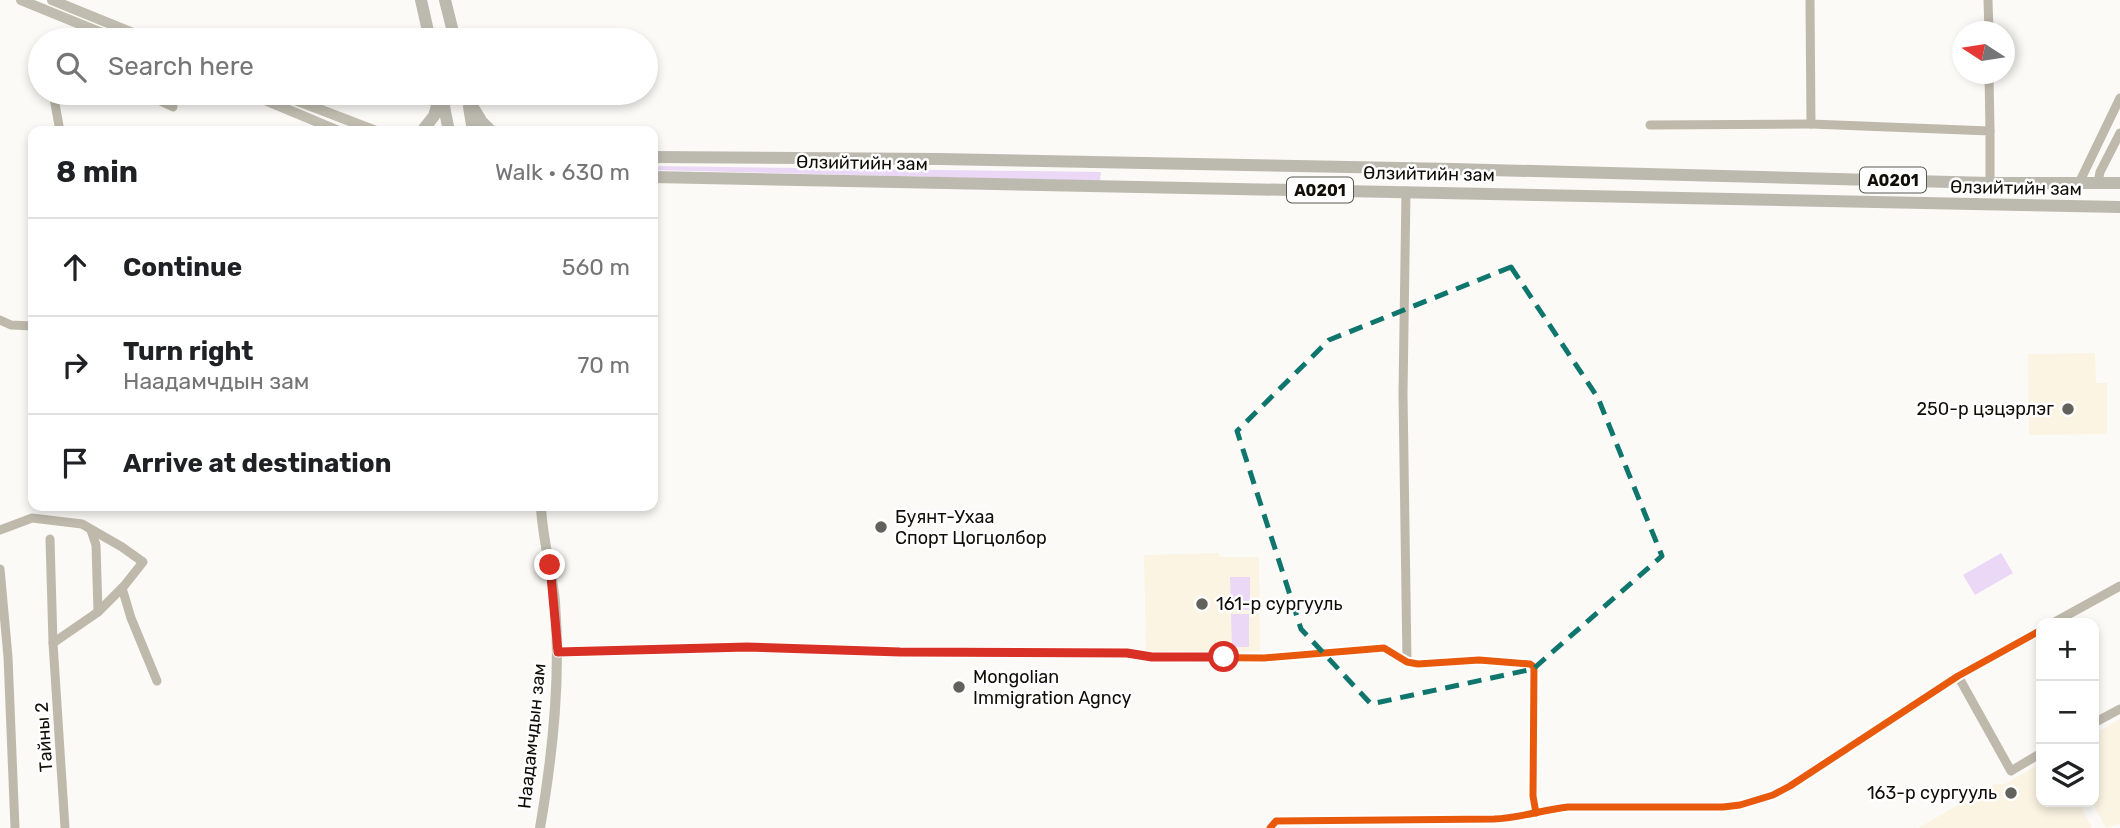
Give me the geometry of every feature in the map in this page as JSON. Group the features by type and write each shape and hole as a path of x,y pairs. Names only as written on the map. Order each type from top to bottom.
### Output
{"highway":[{"path":"428,28 423,6 446,4 451,28"},
{"path":"426,126 434,116 437,105"},
{"path":"444,105 448,126"},
{"path":"469,105 472,126"},
{"path":"472,105 486,126"},
{"name":"Өлзийтийн зам","path":"658,158 939,159 1560,171 1990,183 2120,183"},
{"path":"1559,194 1560,171"},
{"name":"Өлзийтийн зам","path":"658,177 2120,207"}],"main road":[{"path":"21,0 90,28"},
{"path":"52,0 121,28"},
{"path":"276,105 325,126"},
{"path":"308,105 363,126"},
{"name":"Наадамчдын зам","path":"536,511 542,523"},
{"name":"Наадамчдын зам","path":"541,511 550,565 558,652 555,725 541,828"}],"street":[{"path":"1810,0 1811,124"},
{"path":"1989,0 1989,21"},
{"path":"1989,84 1990,183"},
{"path":"2079,183 2120,98"},
{"path":"55,105 59,126"},
{"path":"169,105 173,107"},
{"path":"1650,125 1811,124 1990,131"},
{"path":"2098,183 2100,172 2120,133"},
{"path":"1406,191 1404,394 1408,662"},
{"path":"0,320 11,325 28,326"},
{"path":"0,530 32,518 82,524 143,562 98,612 53,643"},
{"path":"91,530 96,545 98,612"},
{"name":"Тайны 2","path":"50,539 53,643 65,828"},
{"path":"0,569 8,657 15,828"},
{"path":"2062,618 2120,586"},
{"path":"122,588 131,618 157,681"},
{"path":"1270,828 1276,821 1518,818 1568,807 1723,807 1756,801 1790,786 1958,676 2036,633"},
{"path":"558,652 747,647 900,652 1127,653 1152,657 1264,659 1384,648 1408,662 1433,664 1479,660 1521,663 1534,667 1533,796 1536,813"},
{"path":"1958,676 2011,771 2036,756"},
{"path":"2099,720 2120,709"}],"highlighted area":[{"path":"1511,267 1598,398 1662,556 1533,669 1371,704 1301,629 1237,431 1329,340"}],"shaded area":[{"path":"658,166 1101,172 1100,181 658,170"},
{"name":"250-р цэцэрлэг","path":"2095,353 2096,383 2107,383 2107,434 2029,435 2028,354"},
{"name":"161-р сургууль","path":"1218,553 1219,557 1259,557 1260,651 1146,652 1144,555"},
{"path":"2001,553 2013,573 1975,595 1963,575"},
{"path":"1230,577 1250,577 1250,610 1231,610"},
{"path":"1231,614 1249,614 1249,647 1232,647"},
{"path":"2120,719 2120,824 2106,828 2095,807 2099,807 2099,731"},
{"name":"163-р сургууль","path":"2036,766 2036,807 2081,807 2092,828 1918,828 1995,784 2005,784"}],"cycle path":[{"path":"1270,828 1276,821 1494,819 1568,807 1740,805 1773,795 1790,786 1958,676 2036,633"},
{"path":"558,652 747,647 1264,658 1384,648 1407,662 1418,664 1479,660 1530,664 1534,667 1533,796 1536,813"}],"place":[{"name":"250-р цэцэрлэг","path":"2068,409"},
{"name":"Буянт-Ухаа Спорт Цогцолбор","path":"881,527"},
{"name":"161-р сургууль","path":"1202,604"},
{"name":"Mongolian Immigration Agncy","path":"959,687"},
{"name":"163-р сургууль","path":"2011,793"}],"route":[{"path":"550,565 558,652 747,647 1224,657"}]}
